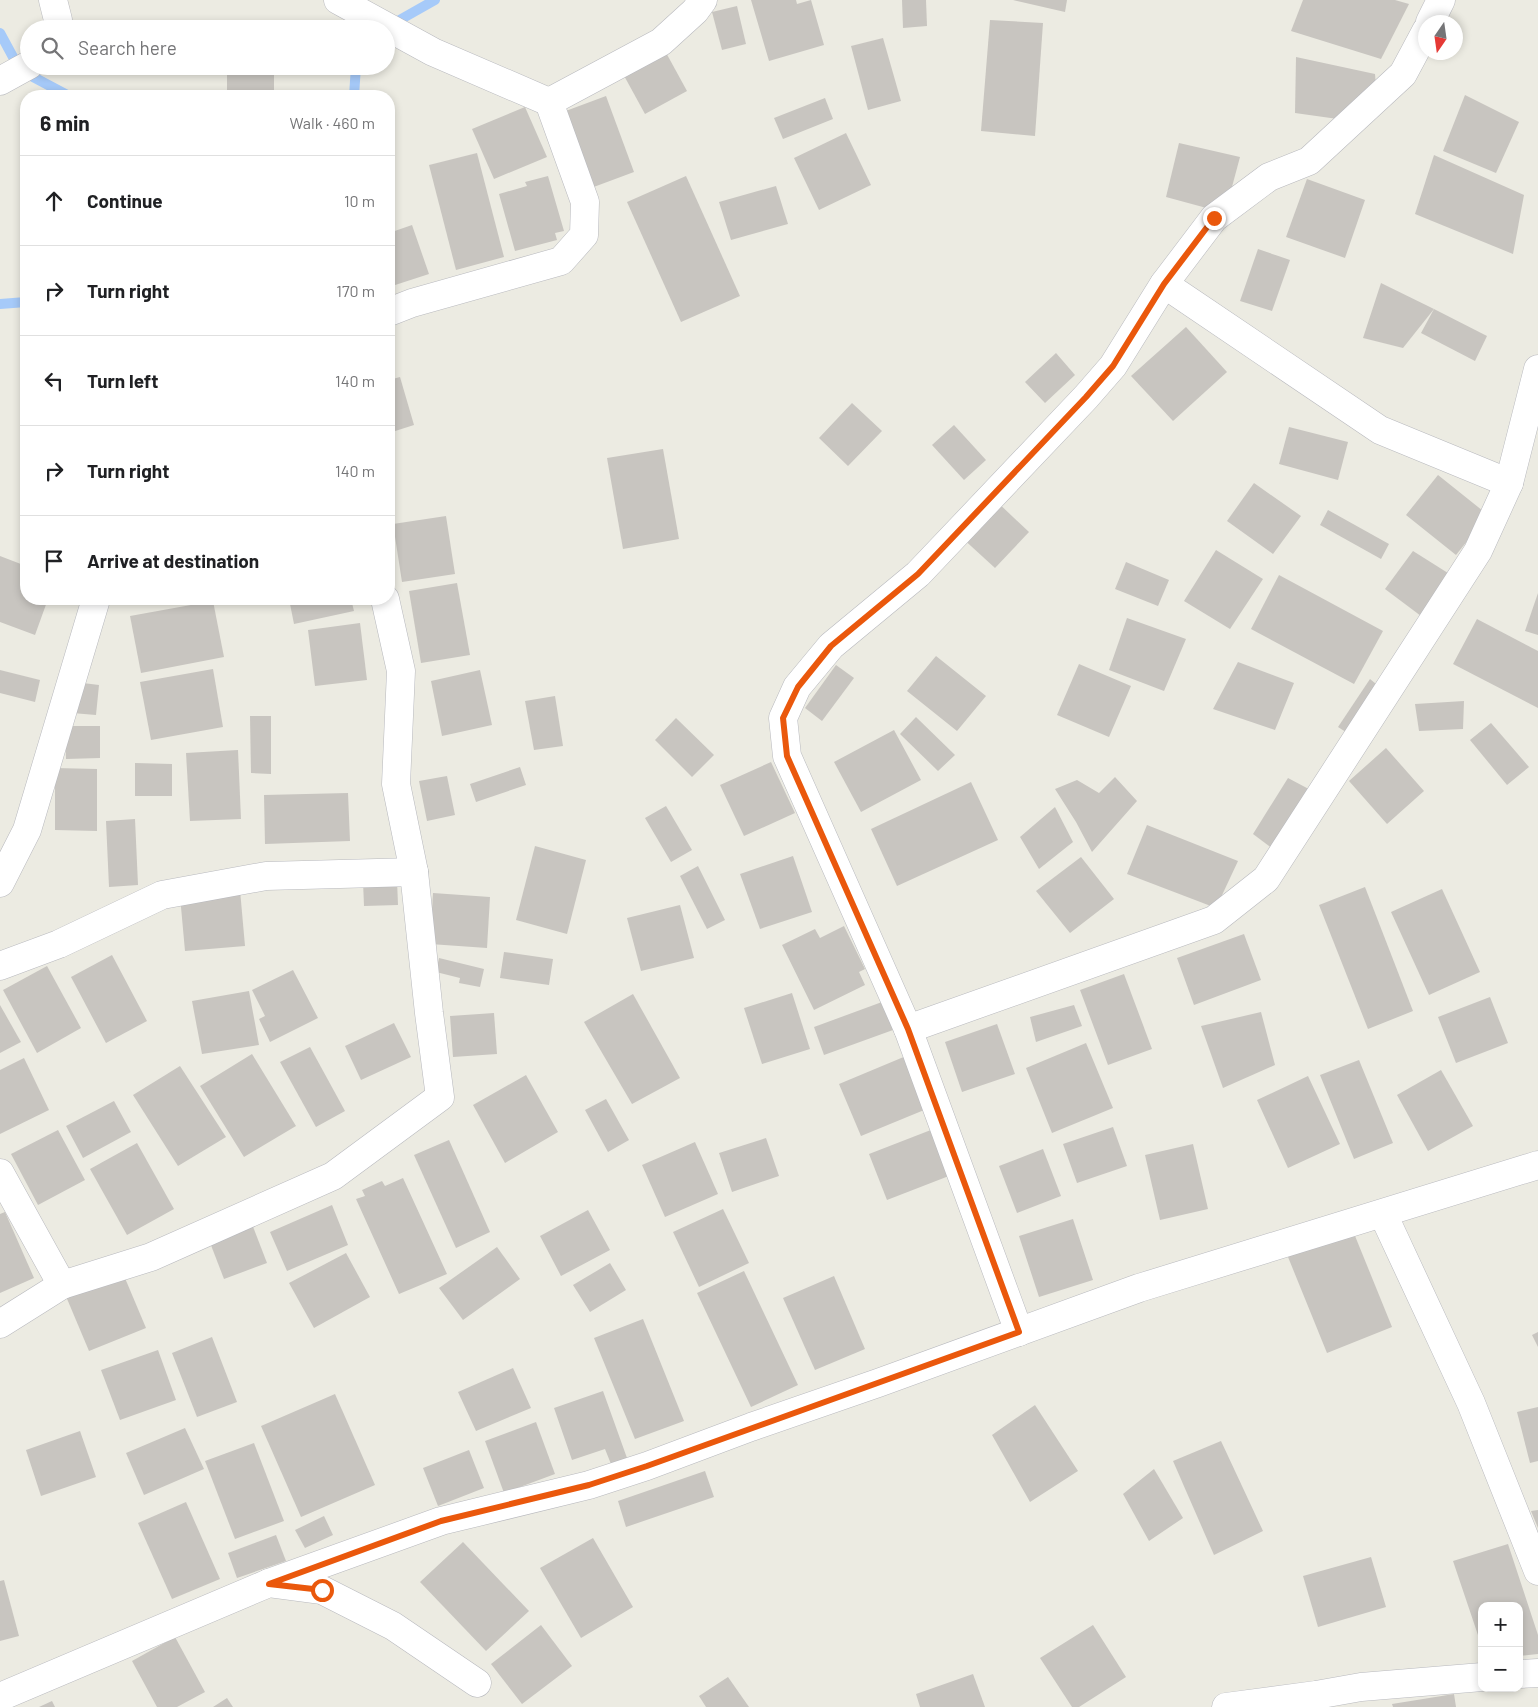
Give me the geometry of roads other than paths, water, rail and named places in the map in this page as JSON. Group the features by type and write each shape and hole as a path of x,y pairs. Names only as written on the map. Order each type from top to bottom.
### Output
{"street":[{"path":"53,0 58,20"},
{"path":"338,0 374,20"},
{"path":"549,102 662,42 695,11 703,0"},
{"path":"1434,15 1442,0"},
{"path":"395,32 432,52 549,102 585,202 584,235 561,261 412,303 395,310"},
{"path":"1019,1332 908,1029 787,756 783,718 798,687 831,646 918,574 1092,391 1113,366 1164,284 1214,218 1269,177 1309,161 1403,74 1418,46"},
{"path":"0,80 20,70"},
{"path":"1164,284 1380,430 1509,483"},
{"path":"908,1029 1214,920 1266,879 1478,551 1509,483 1538,369"},
{"path":"0,883 27,830 94,605"},
{"path":"0,1324 62,1285 150,1257 333,1176 440,1096 414,872 396,784 401,671 386,605"},
{"path":"0,966 59,944 162,895 266,876 414,872"},
{"path":"0,1697 269,1584 441,1521 589,1485 647,1466 1139,1288 1538,1165"},
{"path":"0,1173 62,1285"},
{"path":"1383,1214 1472,1403 1538,1572"},
{"path":"269,1584 322,1590 393,1626 477,1683"},
{"path":"1523,1674 1538,1673"},
{"path":"1226,1707 1316,1695 1362,1697 1478,1678"}],"waterway":[{"path":"395,23 435,0"},
{"path":"0,33 20,70"},
{"path":"29,75 58,90"},
{"path":"354,90 355,75"},
{"path":"0,304 20,302"}]}
